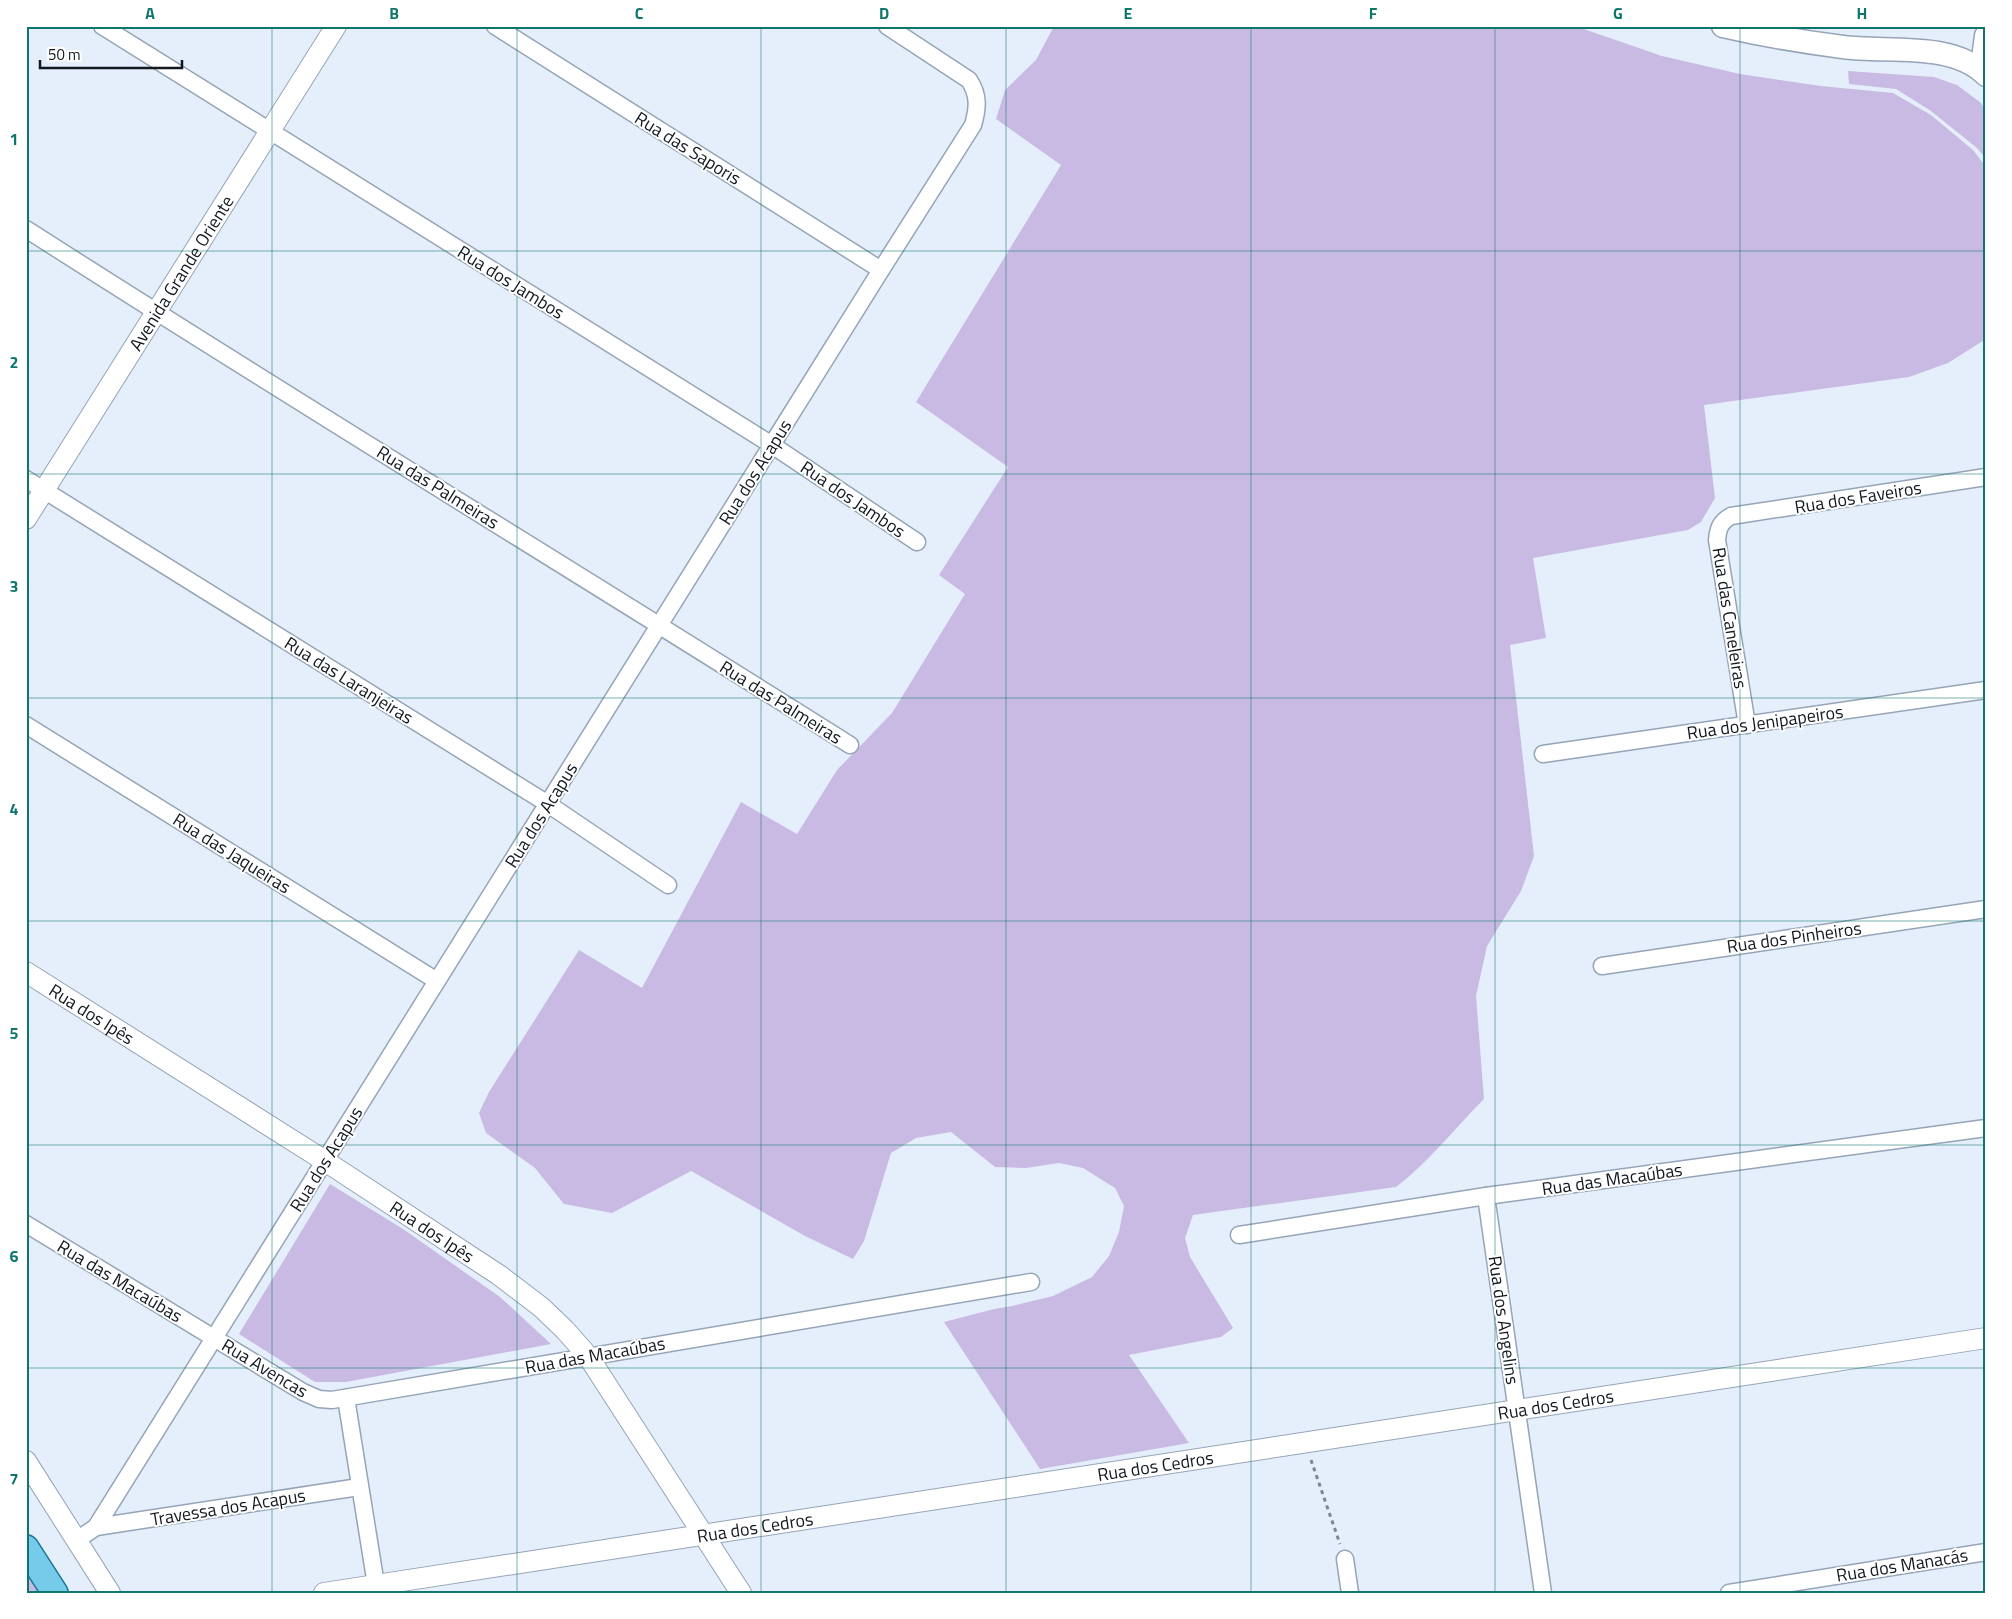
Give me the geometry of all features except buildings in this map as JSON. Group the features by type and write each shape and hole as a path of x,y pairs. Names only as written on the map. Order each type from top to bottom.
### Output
{"main road":[{"path":"1723,26 1753,33 1844,48 1941,54 1977,66 1986,75"},
{"path":"1986,36 1984,51 1986,65"},
{"path":"26,1548 55,1593"}],"street":[{"name":"Rua dos Jambos","path":"102,26 772,445 917,542"},
{"name":"Avenida Grande Oriente","path":"26,519 336,26"},
{"name":"Rua das Saporis","path":"496,26 881,270"},
{"name":"Rua dos Acapus","path":"77,1540 96,1527 881,270 974,125 978,102 975,89 969,80 887,26"},
{"name":"Rua das Palmeiras","path":"26,229 850,745"},
{"name":"Rua dos Faveiros","path":"1731,516 1986,477"},
{"name":"Rua das Laranjeiras","path":"26,479 548,804 668,885"},
{"name":"Rua das Caneleiras","path":"1731,516 1720,525 1717,540 1747,725"},
{"name":"Rua dos Jenipapeiros","path":"1543,754 1986,690"},
{"name":"Rua das Jaqueiras","path":"26,725 437,981"},
{"name":"Rua dos Pinheiros","path":"1602,966 1986,909"},
{"name":"Rua dos Ipês","path":"26,972 325,1161 499,1275 541,1307 588,1356 741,1593"},
{"name":"Rua das Macaúbas","path":"1239,1235 1486,1196 1986,1128"},
{"name":"Rua dos Angelins","path":"1486,1196 1543,1593"},
{"name":"Rua das Macaúbas","path":"26,1224 215,1338"},
{"name":"Rua das Macaúbas","path":"346,1398 1030,1282"},
{"name":"Rua Avencas","path":"215,1338 303,1392 319,1399 346,1398"},
{"name":"Rua dos Cedros","path":"324,1593 1986,1338"},
{"path":"346,1398 376,1585"},
{"path":"26,1461 110,1593"},
{"name":"Travessa dos Acapus","path":"96,1527 359,1487"},
{"name":"Rua dos Manacás","path":"1729,1593 1986,1552"},
{"path":"1345,1559 1350,1593"}],"path":[{"path":"1304,1442 1345,1559"}],"shaded area":[{"path":"1054,26 1575,26 1662,56 1740,74 1821,86 1893,93 1931,115 1973,150 1986,167 1986,339 1948,363 1909,377 1704,405 1715,498 1701,522 1688,530 1533,558 1546,638 1510,645 1534,856 1521,891 1487,946 1476,996 1484,1099 1431,1156 1396,1187 1193,1215 1185,1238 1190,1257 1233,1328 1221,1337 1129,1355 1189,1443 1040,1469 944,1322 1053,1296 1092,1277 1109,1256 1119,1232 1124,1206 1115,1188 1083,1168 1059,1163 1026,1168 995,1167 951,1132 916,1138 891,1153 864,1241 853,1259 805,1236 691,1171 612,1213 564,1204 535,1168 486,1133 479,1113 489,1092 579,950 642,988 741,802 797,834 837,770 892,713 965,594 939,575 1008,467 916,402 1061,165 996,119 1005,90 1036,60"},
{"path":"1848,71 1934,77 1957,85 1981,103 1986,112 1986,159 1977,148 1931,111 1896,89 1849,84"},
{"path":"330,1184 403,1229 500,1297 551,1344 346,1382 315,1382 239,1334"},
{"path":"26,1564 44,1593 29,1593 26,1589"}]}
